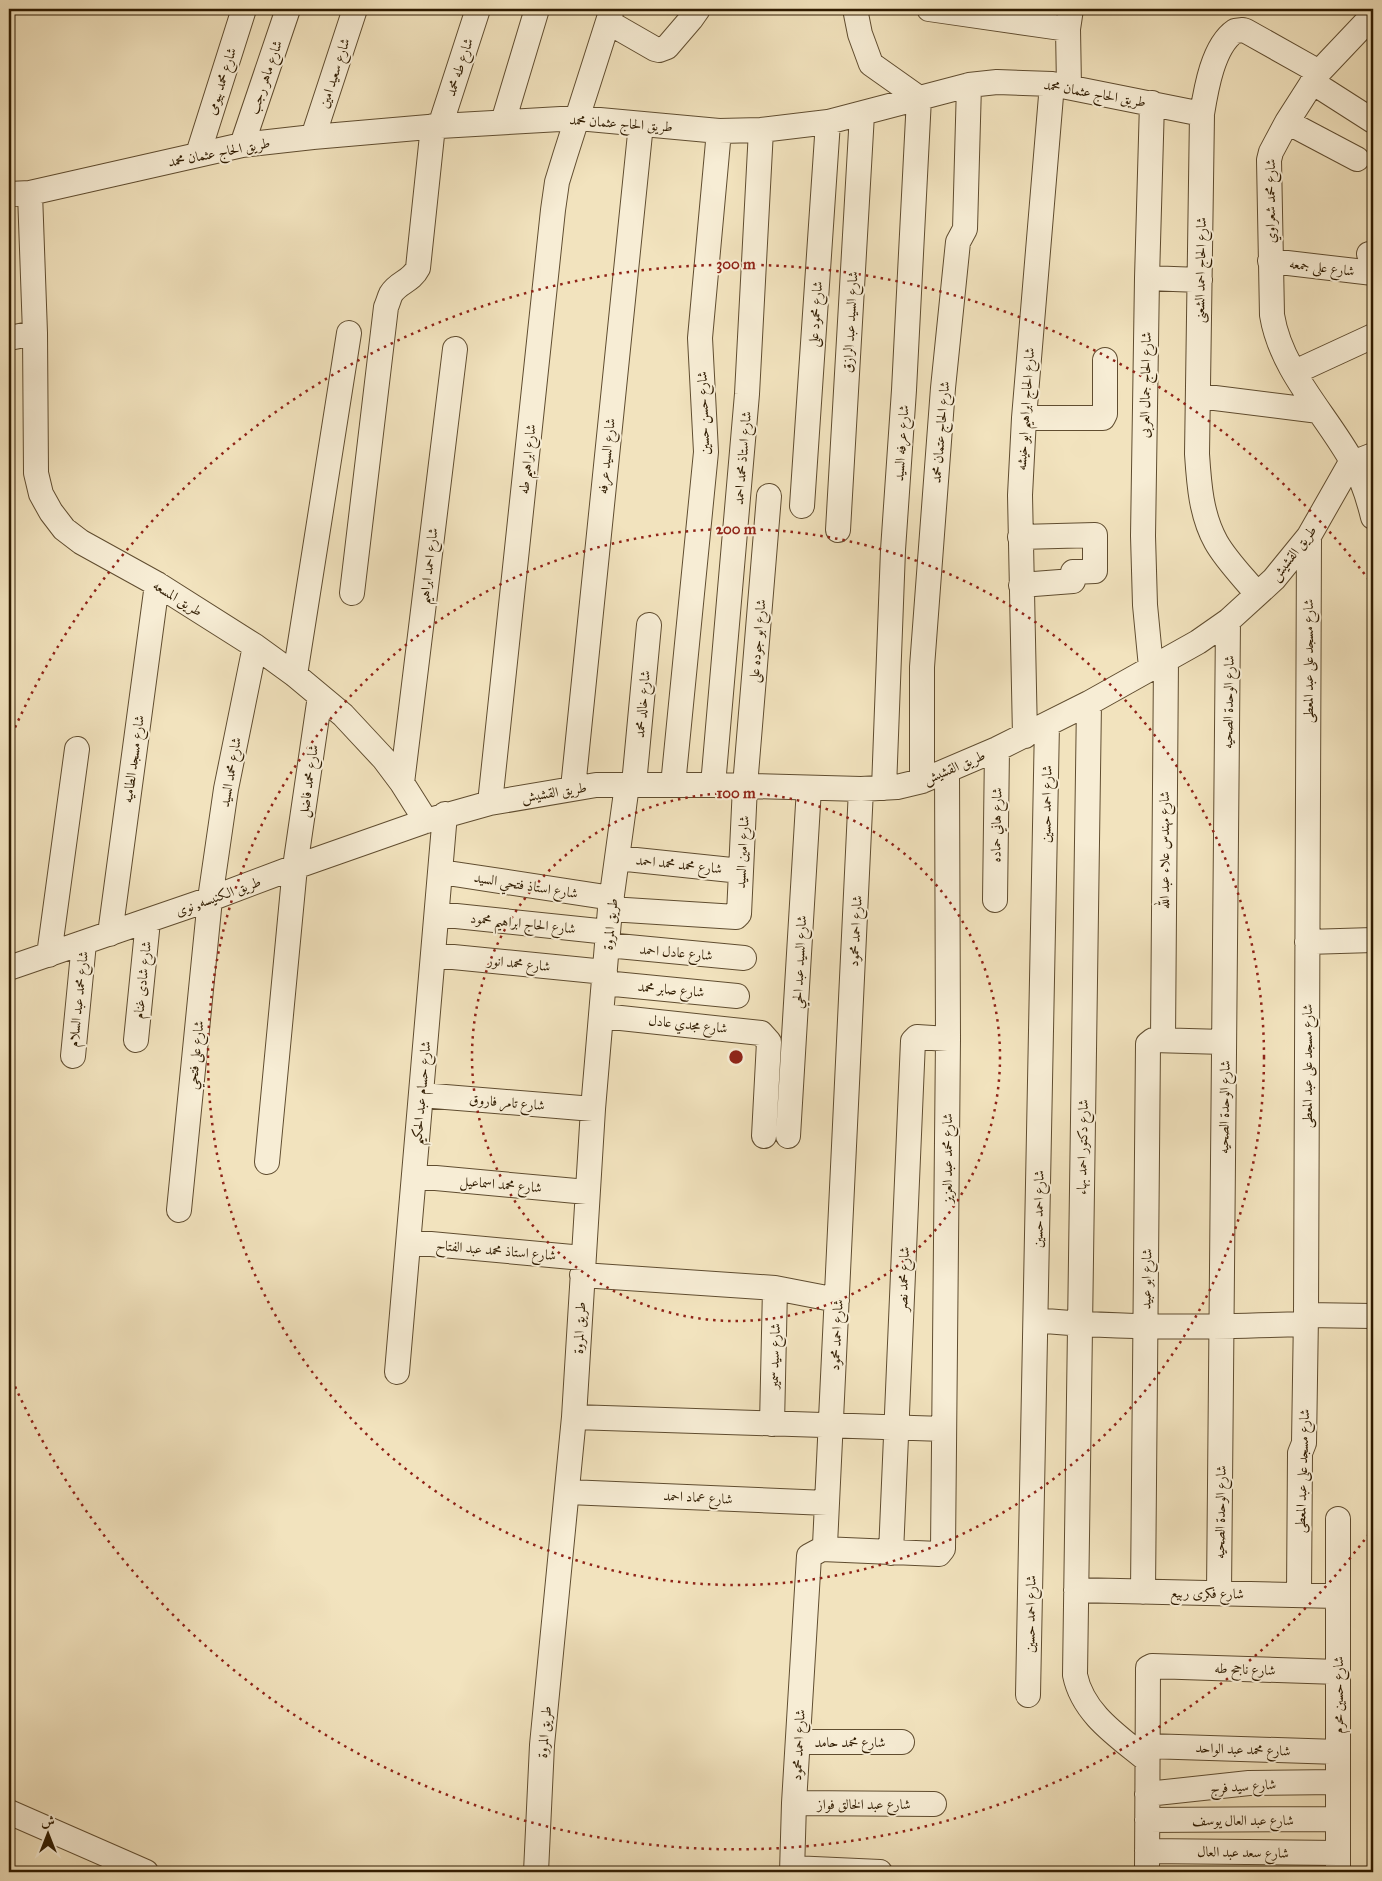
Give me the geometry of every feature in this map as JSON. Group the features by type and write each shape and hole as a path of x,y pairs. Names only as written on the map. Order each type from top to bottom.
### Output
{"street":[{"name":"شارع محمد بيومى","path":"198,154 244,9"},
{"name":"شارع ماهر رجب","path":"242,145 288,9"},
{"name":"شارع سعيد امين","path":"313,137 355,9"},
{"name":"شارع طه محمد","path":"352,593 386,306 390,295 414,276 418,268 437,126 478,9"},
{"path":"503,122 537,9"},
{"path":"610,15 659,50 667,47 691,20 698,9"},
{"path":"855,9 860,34 871,64 919,98"},
{"path":"928,9 1070,19"},
{"name":"شارع محمد شعراوي","path":"1363,459 1319,410 1282,352 1275,331 1272,315 1270,261 1269,160 1271,152 1287,122 1315,77 1373,14"},
{"name":"شارع ابراهيم طه","path":"490,803 557,182 610,15"},
{"name":"شارع الحاج ابراهيم ابو خيشه","path":"1025,736 1020,537 1024,418 1070,19"},
{"name":"شارع الحاج احمد الشعنى","path":"1257,594 1216,542 1205,514 1199,485 1197,454 1202,114 1208,80 1214,63 1222,48 1235,31 1246,31 1315,77"},
{"path":"1315,77 1373,120"},
{"name":"طريق الحاج عثمان محمد","path":"20,194 242,145 437,126 578,118 719,131 761,130 828,122 969,85 997,82 1061,85 1202,114"},
{"name":"شارع الحاج عتمان محمد","path":"922,781 922,667 943,388 958,242 965,230 969,85"},
{"name":"شارع عرفه السيد","path":"873,788 893,560 919,98"},
{"name":"شارع الحاج جمال العربى","path":"1152,103 1143,536 1145,605 1158,664"},
{"name":"شارع السيد عبد الرازق","path":"838,530 862,114"},
{"name":"شارع محمود على","path":"802,506 828,122"},
{"path":"1287,122 1356,160"},
{"name":"شارع السيد عرفه","path":"573,788 641,124"},
{"name":"شارع استاذ محمد احمد","path":"713,785 747,394 761,130"},
{"name":"شارع حسن حسين","path":"673,785 706,452 700,338 719,131"},
{"name":"طريق المسعه","path":"20,194 35,333 36,474 42,494 51,512 64,529 81,542 157,584 255,646 295,675 364,736 402,783 436,817"},
{"name":"شارع على جمعه","path":"1270,261 1372,261"},
{"path":"1147,278 1200,280"},
{"path":"9,338 35,333"},
{"path":"295,675 349,333"},
{"path":"1295,372 1373,336"},
{"name":"شارع احمد ابراهيم","path":"402,783 455,349"},
{"path":"1024,418 1103,418 1105,414 1106,360"},
{"path":"1199,396 1319,410"},
{"path":"1363,459 1366,489 1373,517"},
{"name":"طريق القشيش","path":"436,817 490,803 596,785 873,788 897,787 922,781 1025,736 1089,703 1198,642 1228,620 1274,579 1309,536 1349,465 1363,459"},
{"name":"شارع ابو جوده على","path":"744,786 769,496"},
{"path":"1020,537 1094,535 1095,571 1073,572 1073,581 1021,584"},
{"name":"شارع مسجد على عبد المعطى","path":"1299,1595 1300,1453 1304,1443 1306,1320 1309,536"},
{"name":"شارع مسجد الطاميه","path":"110,934 157,584"},
{"name":"شارع الوحدة الصحيه","path":"1219,1593 1228,620"},
{"name":"شارع خالد محمد","path":"631,784 649,625"},
{"name":"شارع محمد السيد","path":"210,899 226,789 255,646"},
{"name":"شارع مهندس علاء عبد الله","path":"1158,664 1163,1040"},
{"name":"شارع محمد فاضل","path":"267,1162 295,867 320,696"},
{"name":"شارع دكتور احمد بهاء","path":"1089,703 1075,1675 1078,1688 1085,1702 1100,1722 1147,1753"},
{"name":"شارع احمد حسين","path":"1028,1695 1048,724"},
{"path":"49,955 77,749"},
{"name":"شارع هاني حماده","path":"995,900 997,749"},
{"name":"شارع محمد عبد العزيز","path":"890,1553 939,1554 942,1552 944,1545 948,1040 947,771"},
{"name":"طريق المروة","path":"536,1872 542,1745 574,1417 593,1110 617,858 631,784"},
{"name":"شارع امين السيد","path":"610,921 736,917 739,914 744,786"},
{"name":"شارع السيد عبد الحي","path":"788,1136 809,788"},
{"name":"شارع احمد محمود","path":"792,1870 794,1803 809,1556 822,1549 825,1545 837,1300 873,788"},
{"name":"طريق الكنيسه, نوى","path":"9,968 148,921 436,817"},
{"name":"شارع حسام عبد الحكيم","path":"397,1372 441,872 436,817"},
{"name":"شارع محمد محمد احمد","path":"617,858 741,871"},
{"name":"شارع استاذ فتحي السيد","path":"441,872 610,921"},
{"name":"شارع على فتحي","path":"179,1210 210,899"},
{"name":"شارع الحاج ابراهيم محمود","path":"437,914 610,921"},
{"name":"شارع شادى غنام","path":"136,1040 148,921"},
{"name":"شارع عادل احمد","path":"610,921 744,958"},
{"path":"1307,942 1373,940"},
{"name":"شارع محمد عبد السلام","path":"73,1056 84,943"},
{"name":"شارع محمد انور","path":"433,955 605,978"},
{"name":"شارع صابر محمد","path":"605,978 737,996"},
{"name":"شارع مجدي عادل","path":"602,1016 761,1033 770,1042 764,1136"},
{"name":"شارع محمد نصر","path":"890,1553 914,1041 917,1037 948,1040"},
{"name":"شارع ابو عبيد","path":"1143,1592 1148,1044 1152,1040 1163,1040"},
{"path":"1163,1040 1224,1042"},
{"name":"شارع تامر فاروق","path":"421,1095 593,1110"},
{"name":"شارع محمد اسماعيل","path":"414,1176 587,1192"},
{"name":"شارع استاذ محمد عبد الفتاح","path":"408,1242 582,1266 775,1288 837,1300"},
{"name":"شارع سيد سمير","path":"772,1424 775,1288"},
{"path":"1036,1320 1080,1324 1222,1326 1373,1316"},
{"path":"574,1417 944,1429"},
{"name":"شارع عماد احمد","path":"568,1492 828,1503"},
{"name":"شارع حسين محرم","path":"1338,1519 1338,1863"},
{"path":"822,1549 890,1553"},
{"name":"شارع فكرى ربيع","path":"1076,1590 1338,1596"},
{"name":"شارع ناجح طه","path":"1147,1753 1146,1671 1152,1666 1338,1672"},
{"name":"شارع محمد حامد","path":"798,1742 902,1742"},
{"name":"شارع محمد عبد الواحد","path":"1147,1753 1338,1752"},
{"path":"1147,1753 1148,1862"},
{"name":"شارع سيد فرج","path":"1147,1794 1250,1784 1338,1782"},
{"name":"شارع عبد الخالق فواز","path":"794,1803 934,1804"},
{"path":"9,1812 146,1872"},
{"name":"شارع عبد العال يوسف","path":"1147,1820 1338,1819"},
{"name":"شارع سعد عبد العال","path":"1148,1862 1338,1863"},
{"path":"792,1870 880,1872"}]}
